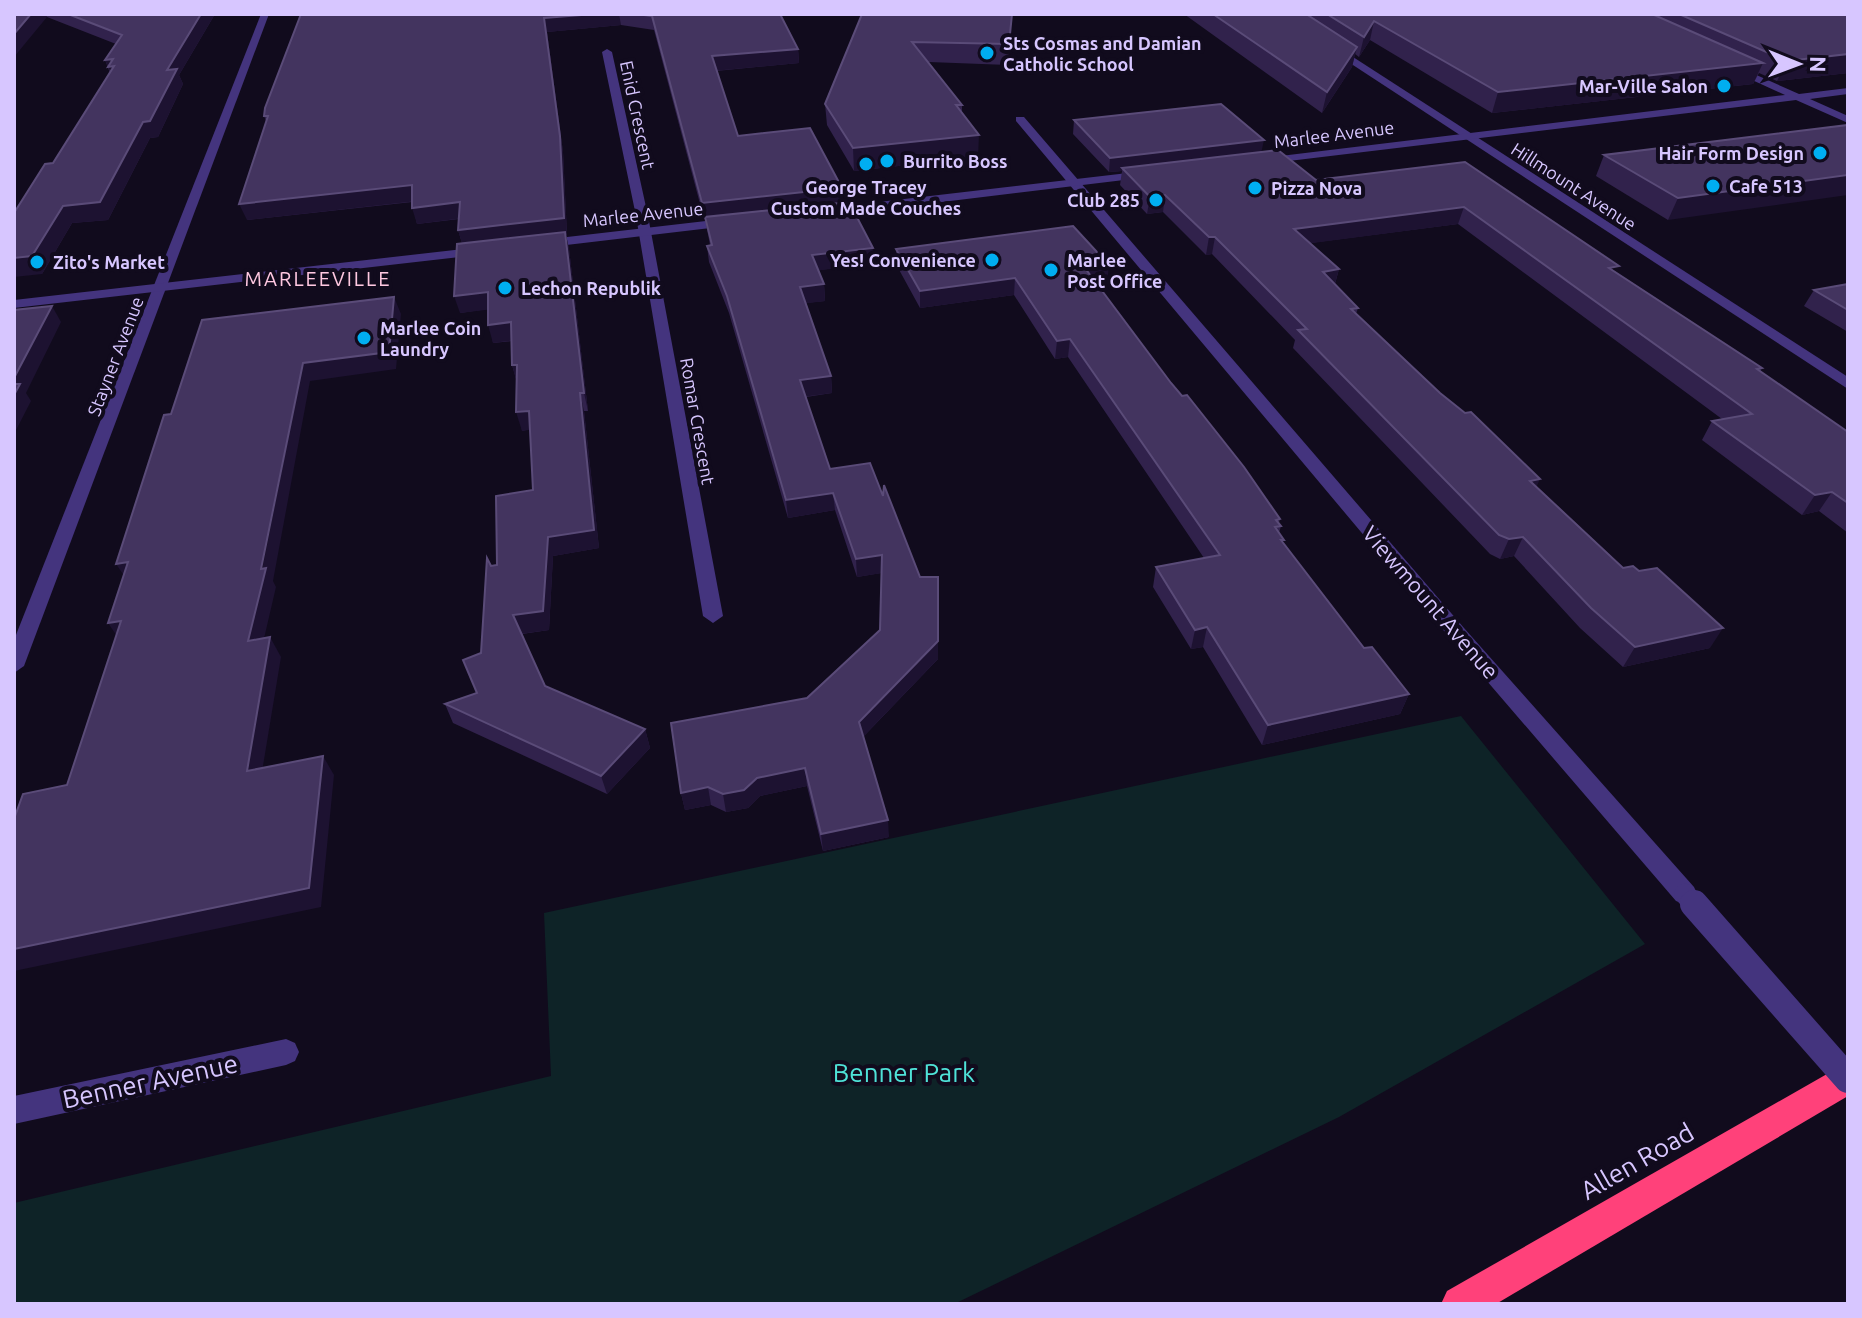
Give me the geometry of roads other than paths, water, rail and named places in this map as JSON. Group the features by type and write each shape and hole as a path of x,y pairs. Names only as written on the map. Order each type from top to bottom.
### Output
{"highway":[{"name":"Allen Road","path":"1460,1304 1848,1078"}],"street":[{"name":"Stayner Avenue","path":"14,666 265,14"},
{"name":"Hillmount Avenue","path":"1321,40 1848,384"},
{"name":"Enid Crescent","path":"607,52 644,232"},
{"path":"1716,60 1848,120"},
{"name":"Marlee Avenue","path":"1250,162 1848,91"},
{"name":"Viewmount Avenue","path":"1020,119 1072,184 1685,894 1848,1078"},
{"path":"818,213 1164,173"},
{"name":"Marlee Avenue","path":"520,246 755,220"},
{"name":"Romar Crescent","path":"644,232 713,616"},
{"path":"14,304 489,250"},
{"name":"Benner Avenue","path":"14,1110 286,1052"}],"place":[{"name":"Sts Cosmas and Damian Catholic School","path":"987,53"},
{"name":"Mar-Ville Salon","path":"1724,86"},
{"name":"Hair Form Design","path":"1820,153"},
{"name":"Burrito Boss","path":"887,161"},
{"name":"George Tracey Custom Made Couches","path":"866,164"},
{"name":"Cafe 513","path":"1713,186"},
{"name":"Pizza Nova","path":"1255,188"},
{"name":"Club 285","path":"1156,200"},
{"name":"Yes! Convenience","path":"992,260"},
{"name":"Zito's Market","path":"37,262"},
{"name":"Marlee Post Office","path":"1051,270"},
{"name":"Lechon Republik","path":"505,288"},
{"name":"Marlee Coin Laundry","path":"364,338"}],"district":[{"name":"MARLEEVILLE","path":"318,278"}],"park label":[{"name":"Benner Park","path":"904,1072"}]}
